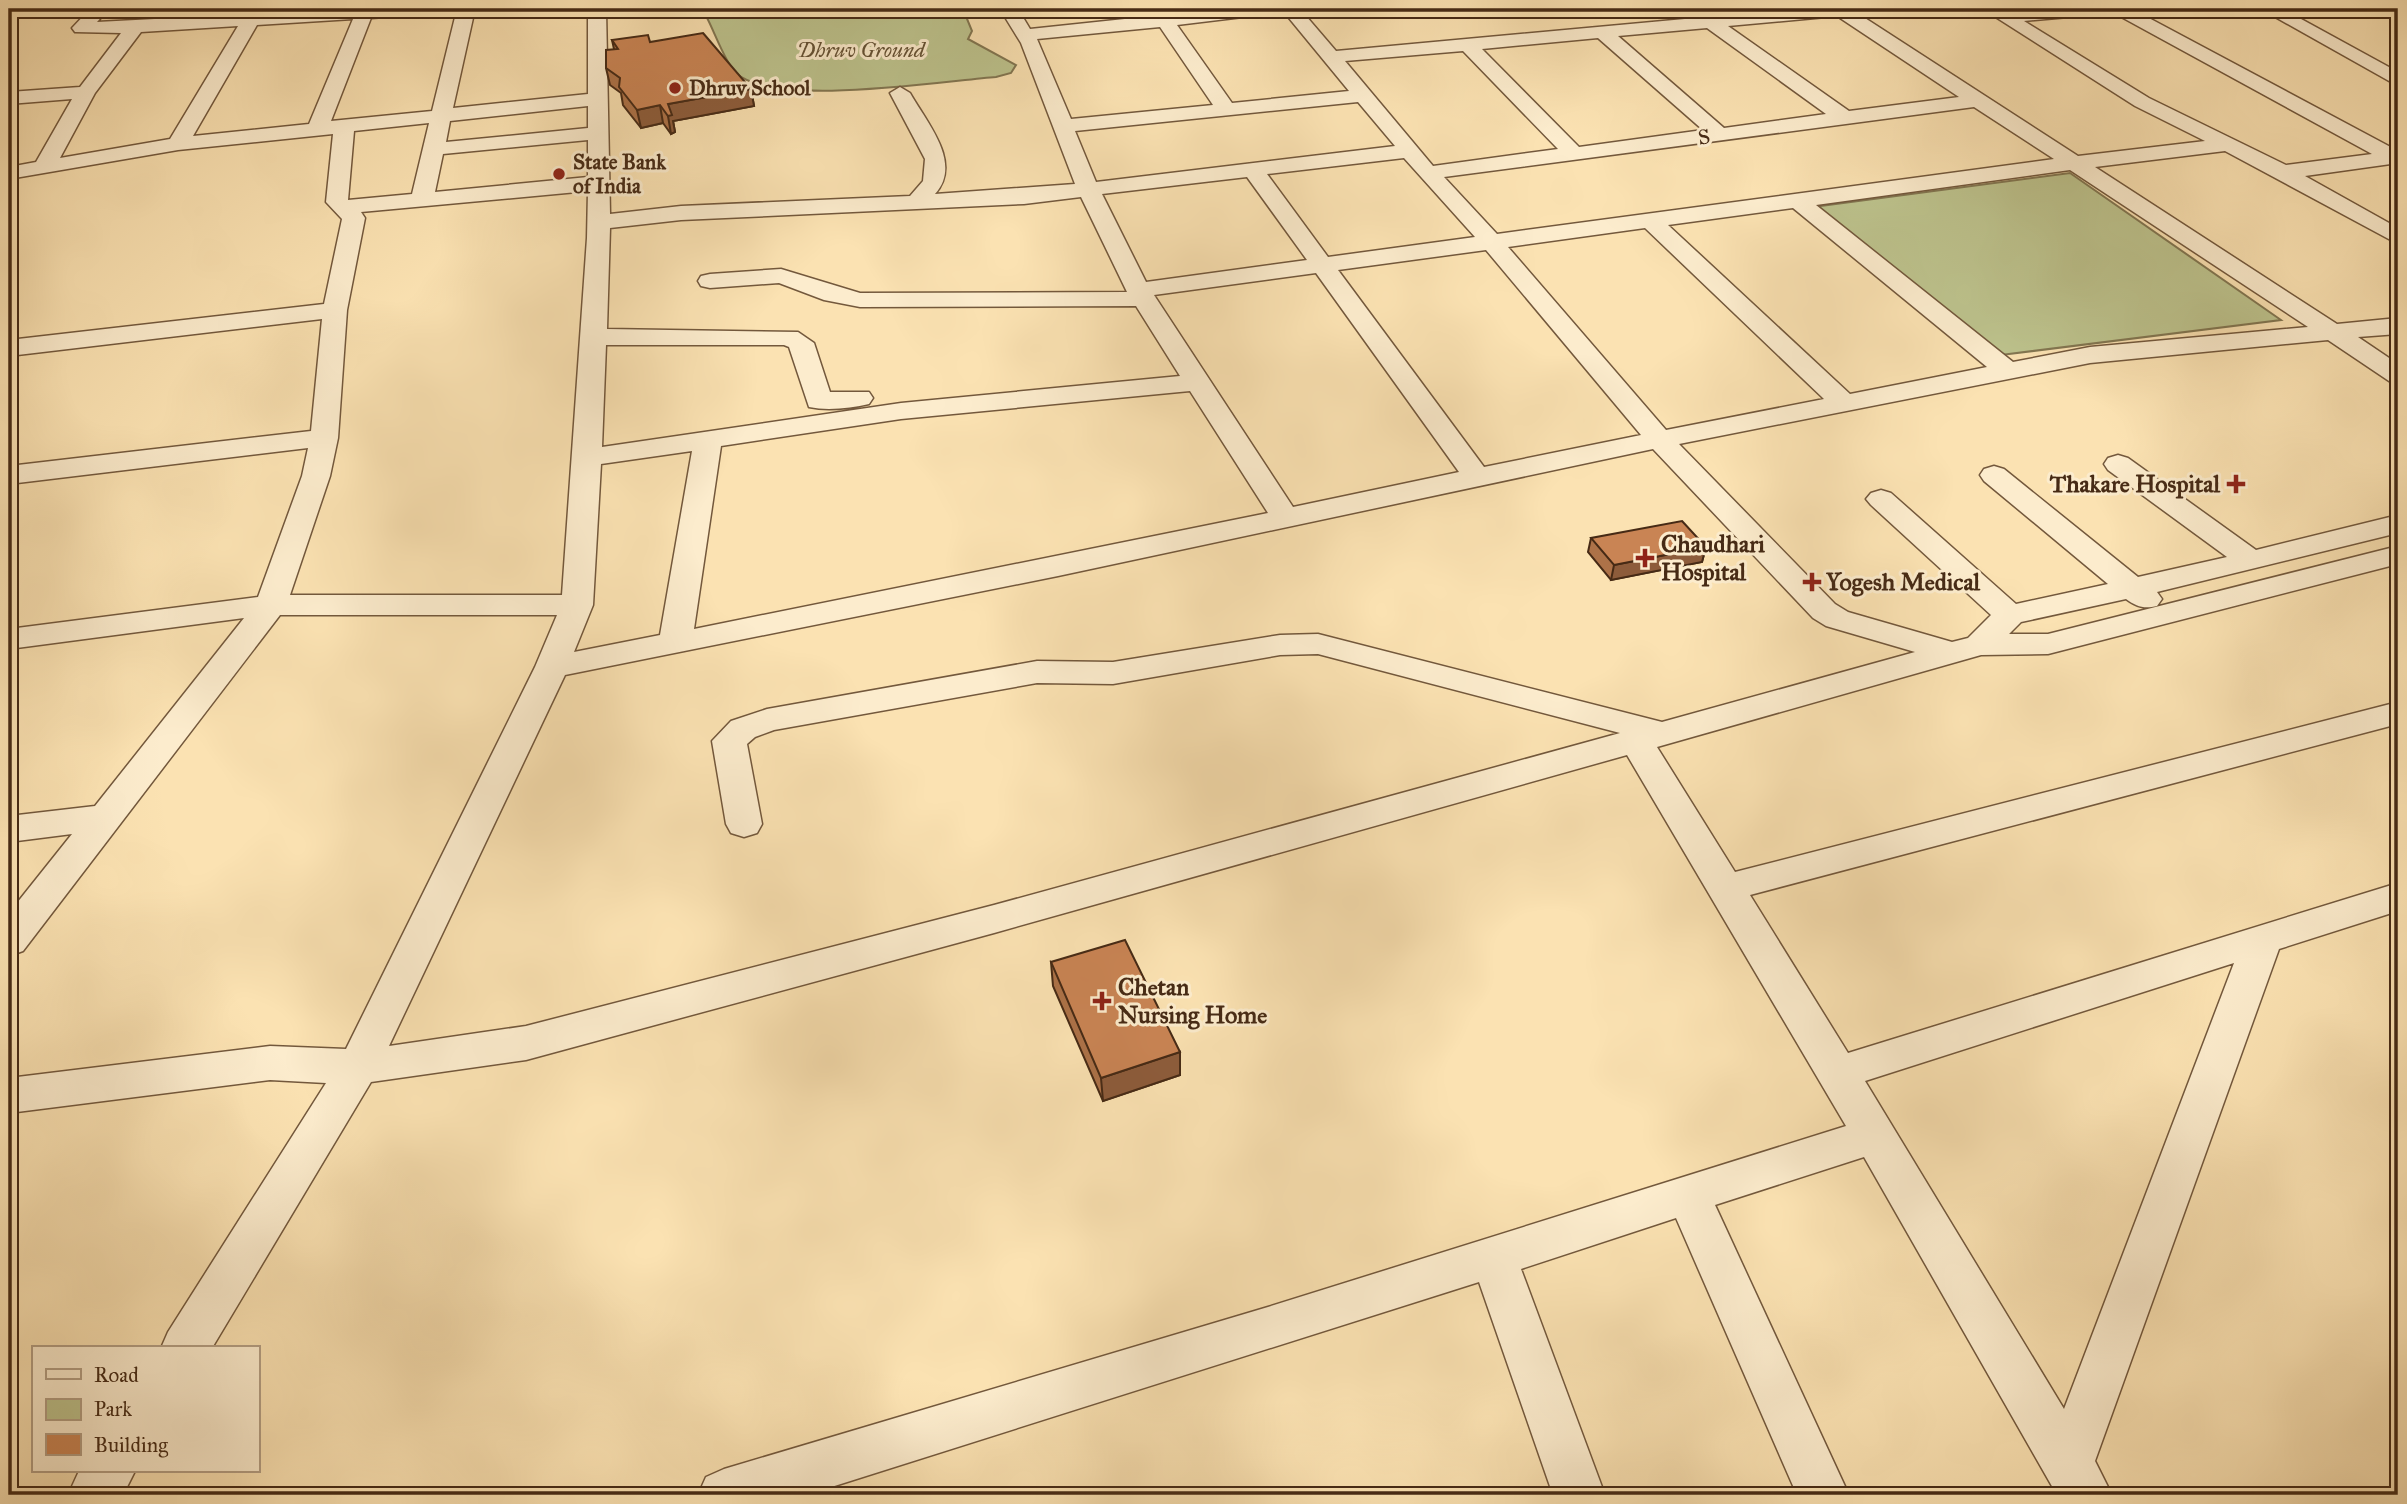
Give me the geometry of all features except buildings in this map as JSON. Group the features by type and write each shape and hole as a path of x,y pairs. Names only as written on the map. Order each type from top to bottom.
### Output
{"street":[{"path":"100,9 81,28 250,21 327,12 431,9"},
{"path":"422,199 466,9"},
{"path":"186,1346 358,1067 552,667 577,605 599,222 597,9"},
{"path":"1009,9 1025,35 1065,126 1068,143 1088,189 1141,294 1285,517"},
{"path":"1025,35 1161,14 1277,9"},
{"path":"1291,9 1428,173 1492,242 1659,439 1829,616 1966,649"},
{"path":"1332,57 1840,9 2398,375"},
{"path":"1999,13 2110,9"},
{"path":"2119,9 2396,157"},
{"path":"2270,9 2398,80"},
{"path":"318,128 364,13"},
{"path":"1999,13 2142,102 2283,172 2398,237"},
{"path":"1161,14 1227,110"},
{"path":"178,144 250,21"},
{"path":"1711,22 1845,118"},
{"path":"44,167 86,92 135,27"},
{"path":"1602,32 1719,135"},
{"path":"1467,44 1574,154"},
{"path":"9,97 86,92"},
{"path":"900,93 936,159 934,182 916,202"},
{"path":"1065,126 1363,95"},
{"path":"9,173 178,144 598,99"},
{"name":"S","path":"1428,173 1979,100"},
{"path":"9,941 271,605 316,476 324,438 335,310 354,218 337,202 344,125"},
{"path":"434,149 598,133"},
{"path":"710,281 781,276 833,295 860,300 1141,294 1323,264 2225,145"},
{"path":"599,222 681,213 1024,197 1409,150"},
{"path":"2283,172 2396,157"},
{"path":"1253,170 1476,476"},
{"path":"341,207 599,183"},
{"path":"1799,202 2008,371"},
{"path":"1652,222 1844,403"},
{"path":"9,348 335,310"},
{"path":"552,667 675,645 1476,476 2090,355 2398,326"},
{"path":"594,337 789,337 801,343 819,401 938,390 945,393 950,406"},
{"path":"587,458 708,438 950,406 1198,382"},
{"path":"9,475 324,438"},
{"path":"675,645 708,438"},
{"path":"2118,464 2252,561"},
{"path":"1994,475 2165,614"},
{"path":"1881,499 2010,615"},
{"path":"1966,649 2010,615 2252,561 2398,524"},
{"path":"9,1096 270,1063 358,1067 526,1043 994,919 1966,649 2048,645 2398,555"},
{"path":"9,639 271,605 577,605"},
{"path":"744,824 729,741 743,729 767,720 1037,672 1133,671 1280,645 1318,644 1648,737 1725,888 2077,1480"},
{"path":"1725,888 2398,713"},
{"path":"9,829 106,817"},
{"path":"1837,1073 2398,897"},
{"path":"2077,1480 2263,940"},
{"path":"724,1495 1255,1333 1874,1135"},
{"path":"1688,1195 1823,1495"},
{"path":"1493,1256 1580,1495"},
{"path":"94,1495 109,1472"}],"green space":[{"name":"Dhruv Ground","path":"706,9 963,9 972,31 968,39 1016,65 1011,73 996,77 900,87 821,91 785,89 756,83 736,73 720,46 706,16"},
{"path":"2070,173 2281,320 2001,355 1813,207"}],"place":[{"name":"Dhruv School","path":"675,88"},
{"name":"State Bank of India","path":"559,174"},
{"name":"Thakare Hospital","path":"2236,484"},
{"name":"Chaudhari Hospital","path":"1645,558"},
{"name":"Yogesh Medical","path":"1812,582"},
{"name":"Chetan Nursing Home","path":"1102,1001"}]}
